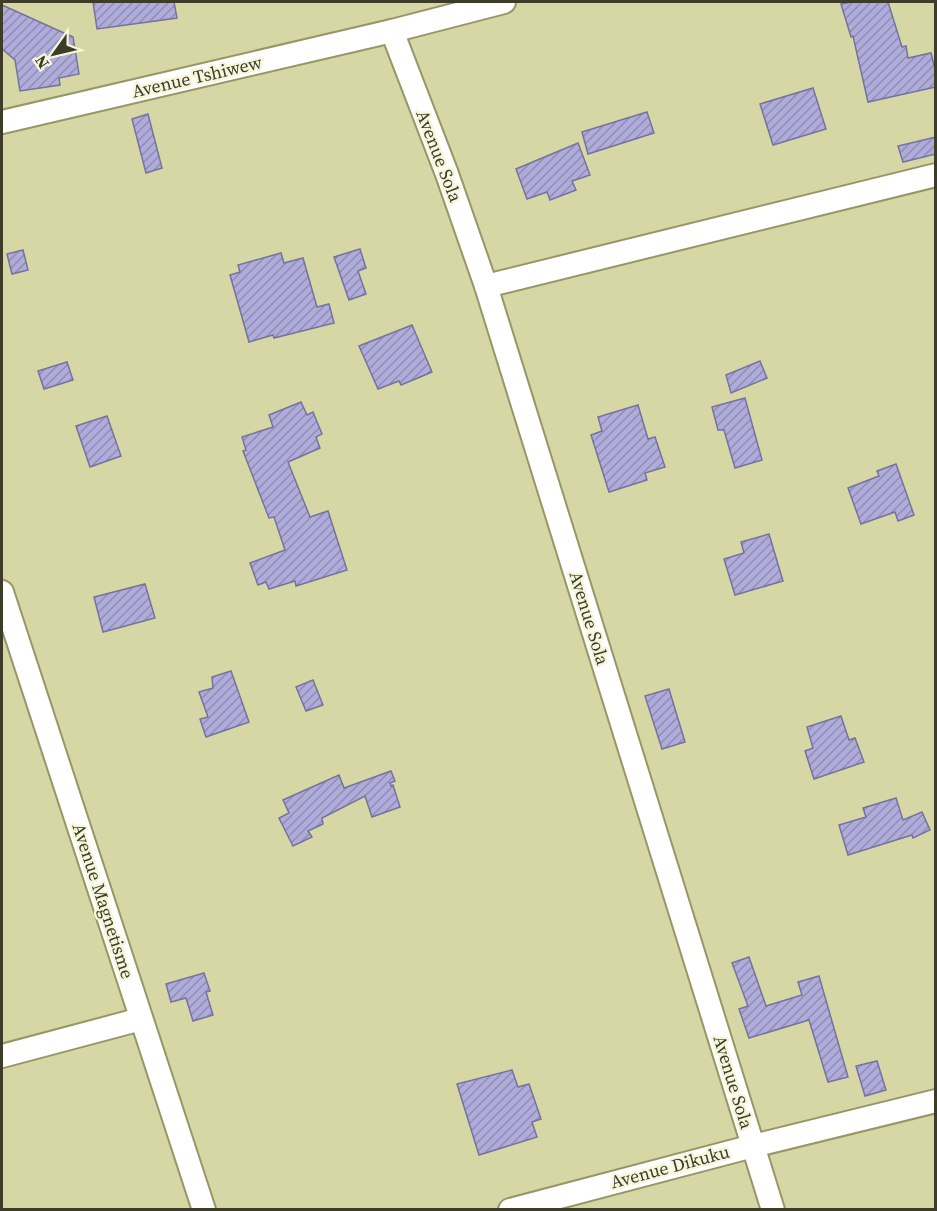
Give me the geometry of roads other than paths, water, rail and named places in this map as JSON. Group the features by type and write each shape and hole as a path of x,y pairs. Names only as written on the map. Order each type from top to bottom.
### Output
{"street":[{"name":"Avenue Tshiwew","path":"2,122 392,31 504,2"},
{"name":"Avenue Sola","path":"392,31 447,174 486,286 773,1209"},
{"path":"486,286 936,175"},
{"name":"Avenue Magnetisme","path":"2,592 204,1209"},
{"path":"2,1056 141,1019"},
{"name":"Avenue Dikuku","path":"510,1209 936,1101"}]}
